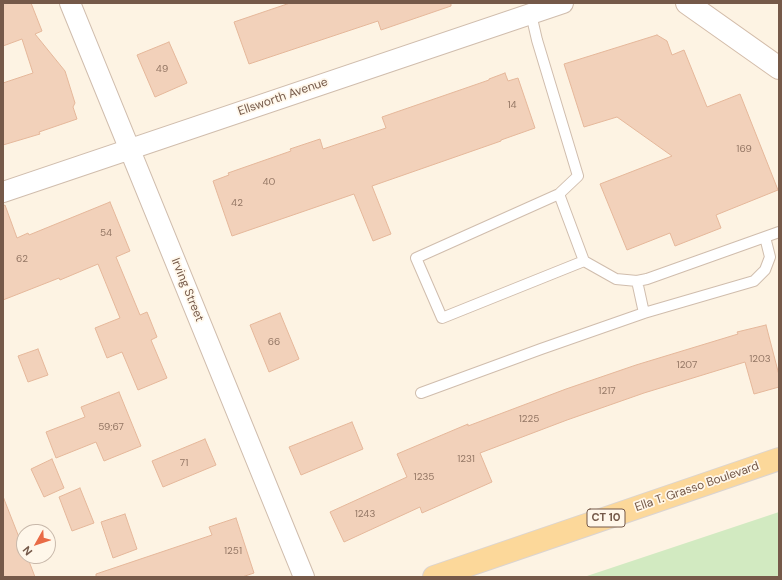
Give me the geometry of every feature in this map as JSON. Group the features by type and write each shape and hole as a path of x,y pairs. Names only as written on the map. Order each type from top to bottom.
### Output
{"main road":[{"path":"687,3 778,65"},
{"name":"Ella T. Grasso Boulevard","path":"434,577 779,459"}],"street":[{"name":"Irving Street","path":"70,3 304,577"},
{"name":"Ellsworth Avenue","path":"3,192 129,148 563,3"}],"lane":[{"path":"531,14 578,176 559,194 416,258 442,318 584,260"},
{"path":"559,194 584,260 616,279 637,281 647,279 779,232"},
{"path":"421,394 541,349 644,314 754,281 765,270 770,257 765,237"},
{"path":"637,281 644,314"}],"green space":[{"path":"779,512 779,577 584,577"}],"building":[{"path":"3,3 31,3 42,31 35,34 65,71 75,103 73,107 77,119 39,132 40,134 3,145 3,83 33,73 22,39 3,46"},
{"path":"290,3 451,3 451,6 381,30 378,21 249,64 234,22"},
{"path":"657,35 667,41 672,55 684,50 707,107 740,94 778,190 716,215 721,228 675,246 670,233 627,250 600,184 672,156 617,117 584,127 564,64"},
{"path":"169,42 187,83 155,97 137,55"},
{"path":"505,73 508,81 518,78 535,128 372,186 391,234 373,241 354,194 232,236 213,181 229,175 228,173 291,151 290,149 320,139 323,149 386,128 382,117 489,80"},
{"path":"110,202 130,251 116,257 140,315 147,312 157,337 151,340 167,378 138,390 122,352 107,358 95,328 120,318 98,264 60,280 59,278 3,300 3,206 5,205 17,238 28,233 29,235"},
{"path":"280,313 299,359 269,372 250,325"},
{"path":"766,325 779,375 779,387 754,394 745,362 644,393 567,420 480,453 492,482 422,513 420,507 344,542 330,512 407,477 397,454 468,424 468,426 566,389 636,365 738,334 737,332"},
{"path":"38,349 48,375 28,382 18,356"},
{"path":"119,392 141,446 104,461 96,442 56,458 46,432 85,417 81,407"},
{"path":"352,422 363,449 301,475 289,447"},
{"path":"205,439 216,465 163,487 152,461"},
{"path":"52,459 64,488 44,497 31,469"},
{"path":"80,488 94,523 72,531 59,497"},
{"path":"4,499 16,530 16,564 30,564 35,577 3,577"},
{"path":"125,514 137,549 113,558 101,522"},
{"path":"236,518 254,573 242,577 96,577 96,574 212,535 209,527"}]}
